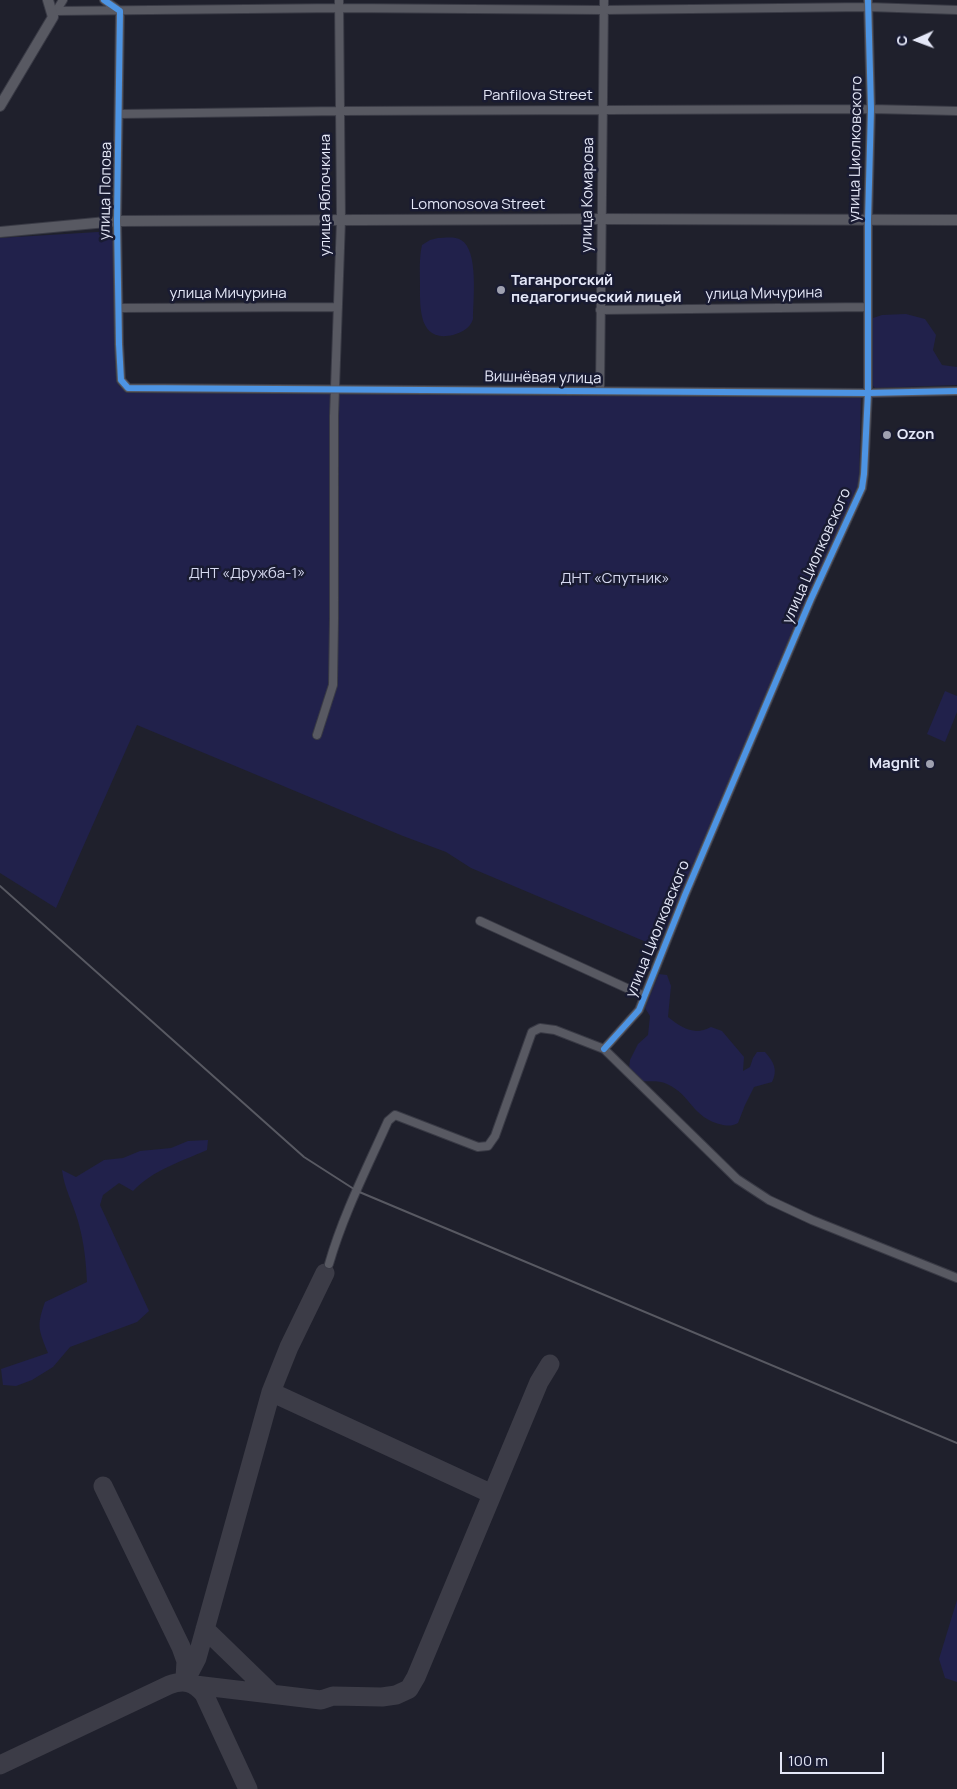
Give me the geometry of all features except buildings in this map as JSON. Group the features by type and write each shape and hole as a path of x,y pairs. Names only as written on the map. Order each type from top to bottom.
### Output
{"street":[{"path":"48,0 55,14"},
{"path":"0,106 63,0"},
{"path":"104,0 120,11"},
{"name":"улица Комарова","path":"600,391 604,0"},
{"path":"55,14 339,4 603,10 868,4 957,10"},
{"name":"улица Яблочкина","path":"317,735 333,685 335,390 341,220 339,4"},
{"name":"улица Циолковского","path":"604,1049 639,1010 685,895 810,599 862,488 868,393 868,220 871,109 868,4"},
{"name":"улица Попова","path":"120,11 117,221 121,380 128,388"},
{"name":"Panfilova Street","path":"119,114 340,111 871,109 957,112"},
{"name":"Lomonosova Street","path":"0,232 117,221 957,220"},
{"name":"улица Мичурина","path":"119,308 338,307"},
{"name":"улица Мичурина","path":"600,310 868,307"},
{"name":"Вишнёвая улица","path":"128,388 868,393 957,391"},
{"name":"улица Циолковского","path":"480,921 644,996"},
{"path":"329,1264 333,1249 388,1121 396,1115 478,1147 488,1146 495,1136 532,1032 540,1028 555,1030 604,1049 737,1180 769,1200 812,1220 957,1278"}],"green space":[{"path":"114,231 116,378 120,387 132,392 861,393 859,483 658,947 471,868 446,852 403,836 137,725 56,908 0,873 0,238"},
{"path":"438,238 461,240 467,245 473,264 473,319 466,329 453,335 442,336 433,334 423,321 421,312 420,255 422,245"},
{"path":"906,314 925,319 936,335 933,350 942,365 957,367 957,385 875,388 868,380 868,339 873,318 882,315"},
{"path":"945,691 957,696 957,712 945,742 927,734"},
{"path":"659,974 667,975 671,986 668,1017 688,1030 699,1031 711,1027 722,1031 744,1057 743,1071 750,1067 757,1052 765,1052 771,1059 775,1070 772,1082 754,1087 738,1123 727,1126 712,1122 698,1112 675,1089 667,1084 655,1081 636,1080 629,1069 630,1060 638,1044 648,1035 650,1016 645,1008"},
{"path":"208,1140 207,1150 158,1172 133,1191 119,1183 103,1195 100,1205 149,1311 137,1322 70,1347 53,1367 32,1380 16,1386 3,1385 1,1369 48,1353 40,1328 40,1317 45,1302 87,1282 82,1236 62,1170 76,1177 104,1160 123,1158 140,1151 171,1148 188,1141"},
{"path":"957,1600 957,1682 945,1678 939,1659"}],"taxiway":[{"path":"185,1681 197,1658 271,1392 289,1347 325,1273"},
{"path":"195,1685 321,1700 333,1696 382,1697 396,1695 409,1689 416,1677 539,1382 550,1364"},
{"path":"271,1392 492,1494"},
{"path":"103,1486 181,1647 186,1661 185,1678"},
{"path":"205,1629 272,1694"},
{"path":"0,1765 169,1685 184,1682 192,1684 204,1694 248,1789"}],"railway":[{"path":"0,886 304,1157 357,1191 957,1443"}],"cycle path":[{"path":"104,0 120,11 117,221 119,344 121,380 128,388 868,393 957,391"},
{"path":"604,1049 639,1010 685,895 811,599 862,488 868,393 868,220 871,109 868,0"}],"place":[{"name":"Таганрогский педагогический лицей","path":"501,290"},
{"name":"Ozon","path":"887,435"},
{"name":"Magnit","path":"930,764"}],"park label":[{"name":"ДНТ «Дружба-1»","path":"247,574"},
{"name":"ДНТ «Спутник»","path":"615,579"}]}
